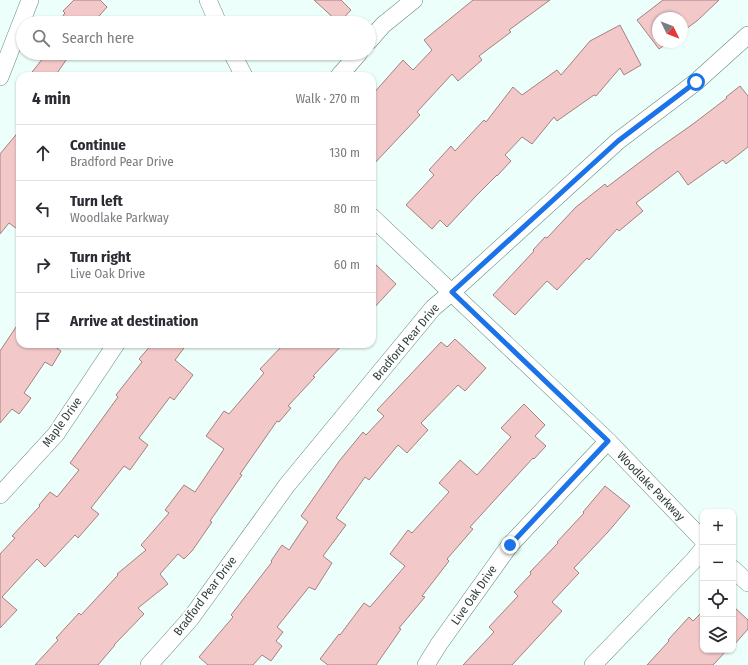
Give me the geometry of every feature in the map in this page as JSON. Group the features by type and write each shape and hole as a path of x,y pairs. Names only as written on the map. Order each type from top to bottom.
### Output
{"street":[{"path":"24,16 30,0"},
{"path":"208,0 215,16"},
{"path":"376,34 383,25 414,0"},
{"name":"Bradford Pear Drive","path":"149,665 191,618 287,485 433,308 618,141 696,82 748,35"},
{"path":"0,77 16,36"},
{"path":"236,60 242,72"},
{"path":"343,72 353,60"},
{"name":"Woodlake Parkway","path":"376,221 608,441 700,537"},
{"name":"Maple Drive","path":"0,495 56,434 113,348"},
{"name":"Live Oak Drive","path":"426,665 510,545 608,441"},
{"path":"593,665 700,553"},
{"path":"736,572 748,583"}],"building":[{"path":"74,0 100,0 107,7 99,16 63,16 65,13 63,11"},
{"path":"314,0 341,0 351,10 345,16 331,16"},
{"path":"473,0 550,0 509,30 511,32 479,56 482,60 458,81 452,74 417,112 420,115 376,162 376,90 403,60 413,70 432,50 424,40"},
{"path":"663,0 719,0 688,28 688,12 652,12 652,40 637,20"},
{"path":"620,25 641,65 624,75 620,68 596,96 594,95 557,121 554,117 532,144 522,137 505,155 511,161 447,227 440,220 432,229 406,205 434,175 429,170 451,146 455,151 484,120 486,122 513,87 522,95 557,70 561,75 590,41"},
{"path":"42,60 66,60 58,72 32,72"},
{"path":"740,86 748,96 748,147 726,164 723,160 688,185 678,171 636,203 643,211 619,231 617,229 589,260 587,258 557,290 547,281 515,315 493,295 545,237 547,238 576,207 605,184 607,187 693,124"},
{"path":"16,135 16,228 9,223 0,234 0,154"},
{"path":"376,265 396,284 376,306"},
{"path":"16,327 16,348 57,348 61,351 52,366 45,362 24,393 31,398 19,414 12,409 0,423 0,351"},
{"path":"455,339 486,368 465,391 458,385 421,423 428,430 407,453 398,445 369,480 365,477 336,518 346,525 323,556 332,563 315,590 309,587 277,627 283,632 276,641 282,646 271,661 262,655 253,665 208,665 199,657 233,617 231,615 272,562 271,561 282,545 289,550 308,522 301,516 340,460 363,432 366,435 384,416 377,410 441,342 447,347"},
{"path":"149,348 184,348 175,360 193,375 174,400 170,397 139,438 148,445 130,470 124,466 91,508 99,514 78,538 75,535 45,567 37,559 2,597 17,610 0,628 0,554 15,538 12,536 40,506 39,505 50,492 57,497 79,470 70,463 118,397 116,395 142,362 139,359"},
{"path":"280,348 339,348 288,406 291,408 279,422 277,421 240,474 242,475 210,521 212,522 192,551 184,559 178,554 160,574 168,584 138,608 144,614 114,645 98,665 35,665 58,640 56,638 79,613 81,615 118,575 117,574 146,550 141,545 169,513 165,510 184,485 195,492 224,449 206,436 224,411 229,414 264,373 260,369"},
{"path":"524,404 545,425 535,436 546,446 534,459 533,458 470,527 473,529 447,559 449,561 422,596 425,597 399,628 401,629 376,665 328,665 320,659 364,603 370,607 405,566 390,554 408,530 412,533 449,492 439,483 460,460 477,475 511,437 501,428"},
{"path":"605,486 630,506 574,568 579,573 552,602 562,611 512,665 463,665 494,632 489,627 518,596 514,592 531,574 530,572 584,513 583,512"},
{"path":"736,609 748,620 748,629 736,643"},
{"path":"700,614 700,653 724,653 713,665 647,665 689,617 693,621"}],"route":[{"path":"510,545 608,441 452,292 618,141 696,82"}]}
